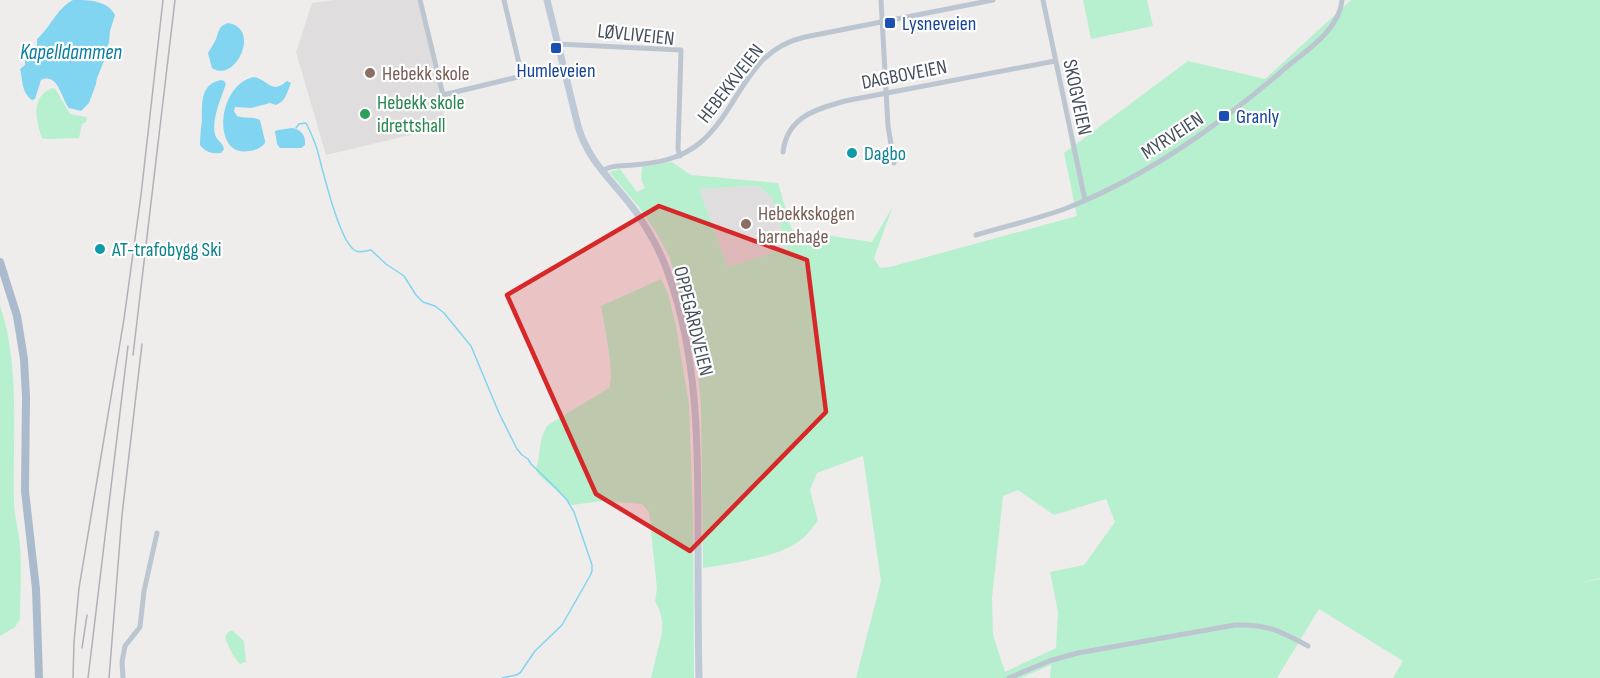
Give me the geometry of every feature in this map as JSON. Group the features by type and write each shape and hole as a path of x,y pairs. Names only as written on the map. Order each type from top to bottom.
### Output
{"main road":[{"name":"OPPEGÅRDVEIEN","path":"548,0 582,137 590,155 636,212 651,236 669,273 682,324 696,414 699,678"},
{"path":"0,262 15,309 24,359 25,491 36,590 39,678"}],"street":[{"path":"420,0 443,95 564,66"},
{"path":"504,0 522,76"},
{"path":"881,0 885,93 894,163"},
{"name":"HEBEKKVEIEN","path":"602,171 611,167 665,161 693,149 710,134 759,64 779,46 798,39 993,0"},
{"name":"SKOGVEIEN","path":"1044,0 1085,200"},
{"name":"MYRVEIEN","path":"976,235 1055,212 1085,200 1165,159 1235,110 1299,57 1329,29 1338,16 1342,0"},
{"name":"LØVLIVEIEN","path":"558,44 681,50 678,149 680,156"},
{"name":"DAGBOVEIEN","path":"783,152 788,132 807,113 821,107 1055,61"},
{"path":"123,678 122,662 125,646 140,627 144,591 157,533"},
{"path":"1009,678 1049,661 1078,653 1235,625 1256,624 1272,628 1308,646"}],"highlighted area":[{"path":"659,206 807,260 826,412 690,551 596,494 507,295"}],"shaded area":[{"name":"Hebekk skole","path":"334,0 420,0 443,95 444,127 326,155 296,52 312,3"},
{"name":"Hebekkskogen barnehage","path":"760,187 772,198 787,248 728,267 699,189"}],"green space":[{"path":"1083,0 1147,0 1153,26 1091,39"},
{"path":"1351,0 1600,0 1600,578 1580,583 1600,579 1600,678 1393,678 1403,661 1319,609 1277,678 1050,678 1051,665 1021,678 856,678 881,581 863,456 817,473 810,490 818,521 802,539 769,555 703,568 701,402 696,357 688,323 670,258 639,207 609,172 620,169 637,192 645,188 641,179 642,167 672,162 691,175 778,183 792,230 872,242 893,206 874,258 880,268 890,267 1077,216 1064,153 1188,61 1265,79","holes":["760,187 772,198 787,248 728,267 699,189","1018,490 1054,515 1106,499 1115,522 1084,565 1050,572 1058,612 1056,648 1005,672 993,635 992,598 1003,496"]},
{"path":"53,88 70,114 87,117 86,122 82,124 79,138 42,138 37,117 38,102 46,91"},
{"path":"661,279 668,294 676,326 689,405 693,519 694,678 651,678 662,633 662,620 655,601 657,589 649,512 642,504 602,501 572,505 536,470 543,435 548,425 609,388 610,360 601,306"},
{"path":"0,305 7,329 13,379 14,505 21,555 21,573 20,619 15,627 0,636"},
{"path":"230,631 244,641 246,662 240,664 231,652 225,638"}],"water":[{"name":"Kapelldammen","path":"73,0 102,4 112,10 115,15 96,84 89,103 81,111 69,108 58,87 47,78 41,80 35,99 32,100 24,90 20,69 25,65 25,55 35,51 37,39 62,8"},
{"path":"228,23 238,27 243,34 244,44 236,62 221,71 212,68 208,53 220,29"},
{"path":"254,77 273,87 287,81 291,83 284,99 276,105 270,103 251,108 235,107 234,111 237,116 260,120 265,141 256,149 237,150 229,143 224,133 223,119 226,105 232,92 242,82"},
{"path":"221,80 226,84 214,125 216,137 224,149 221,153 215,153 206,151 200,145 202,101 209,86"},
{"path":"292,128 302,133 305,145 301,148 280,148 275,131"}],"waterway":[{"path":"296,128 299,124 306,123 317,149 327,187 347,242 357,251 371,250 404,276 423,302 435,306 444,313 471,346 517,449 567,500 574,512 592,565 590,576 562,625 535,651 520,673 502,678"}],"railway":[{"path":"73,678 79,588 124,319 141,195 163,0"},
{"path":"133,355 175,0"},
{"path":"109,678 122,515 142,344"},
{"path":"88,678 128,346"},
{"path":"82,648 87,615"}],"place":[{"name":"Lysneveien","path":"890,23"},
{"name":"Humleveien","path":"556,48"},
{"name":"Hebekk skole","path":"370,73"},
{"name":"Hebekk skole idrettshall","path":"365,114"},
{"name":"Granly","path":"1224,116"},
{"name":"Dagbo","path":"852,153"},
{"name":"Hebekkskogen barnehage","path":"746,224"},
{"name":"AT-trafobygg Ski","path":"100,249"}]}
